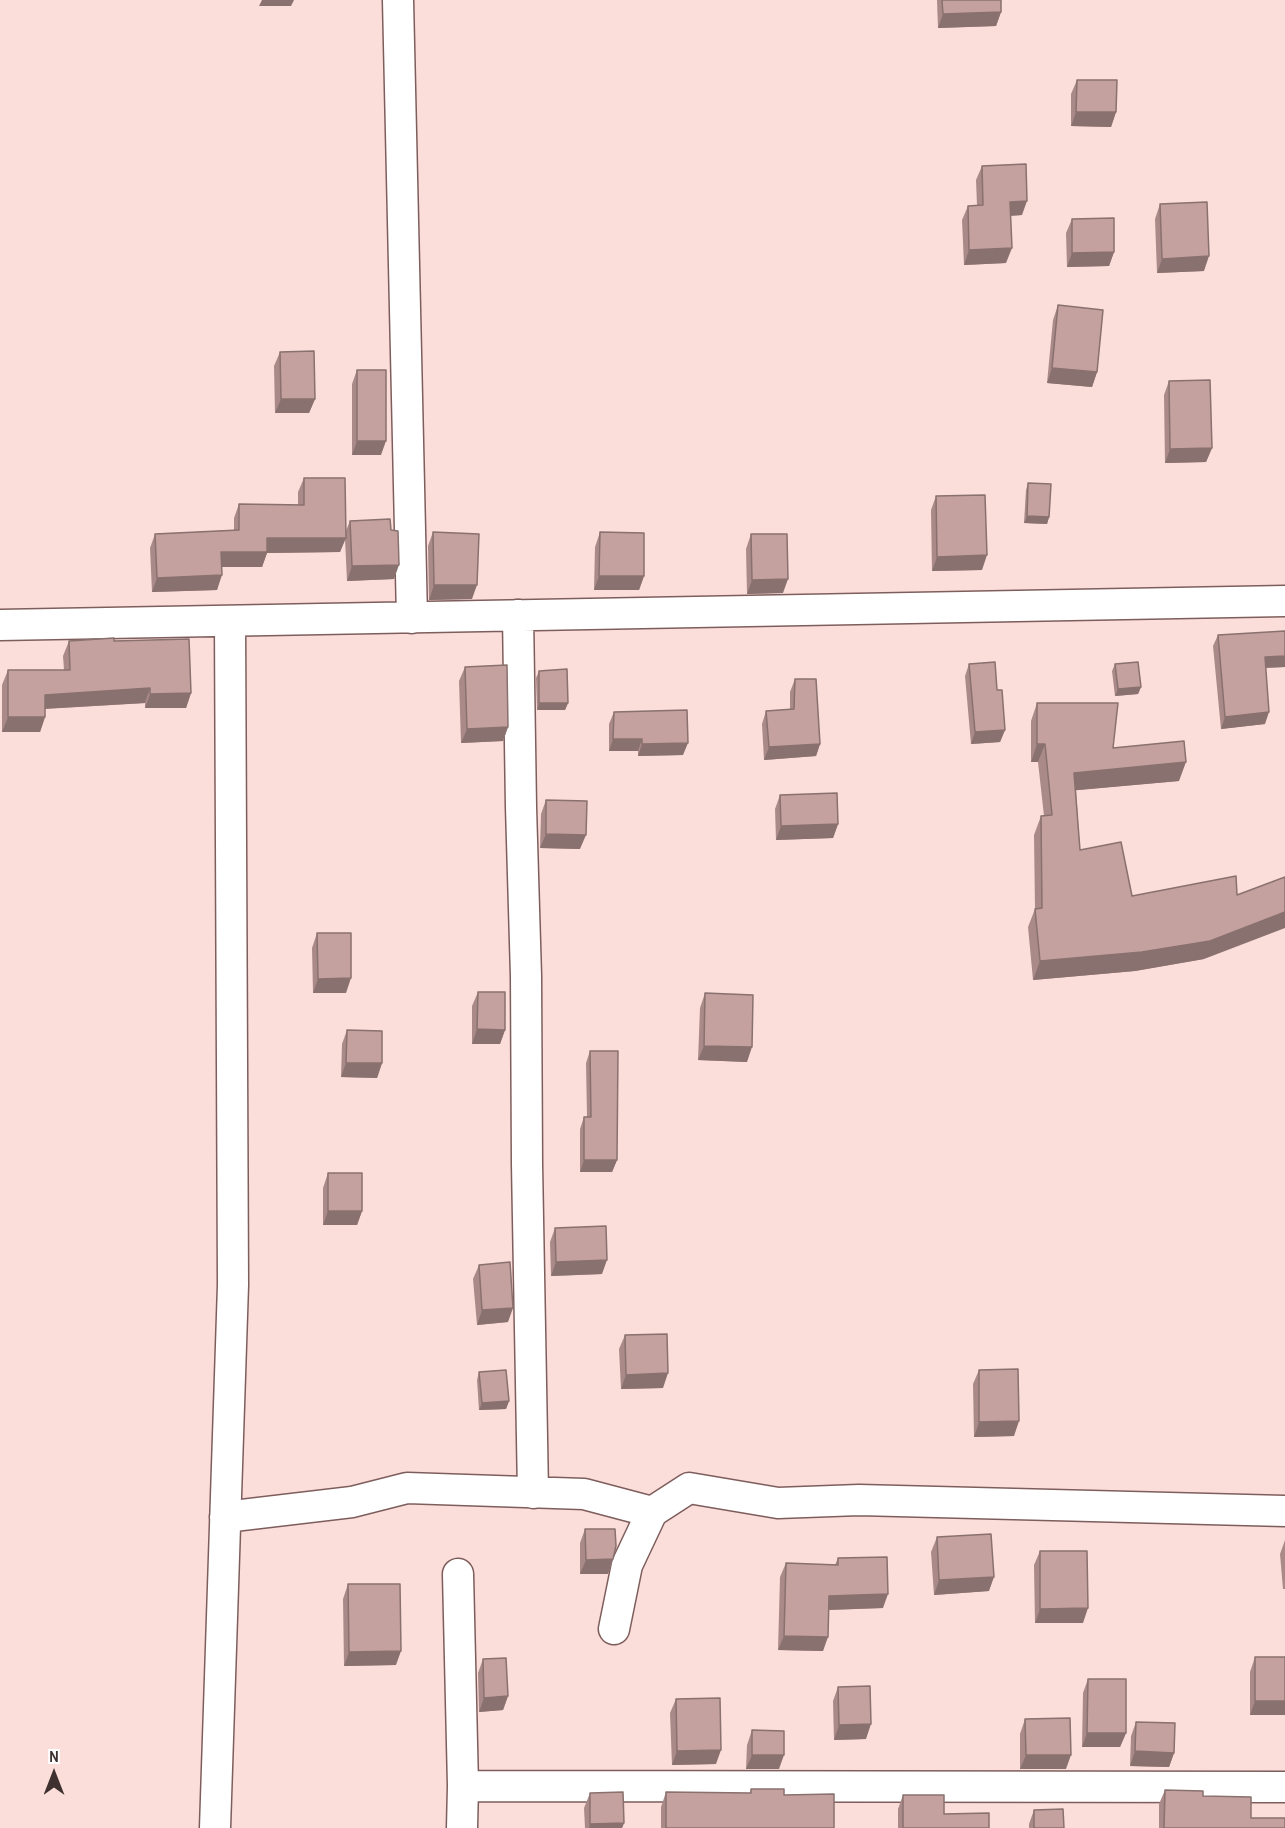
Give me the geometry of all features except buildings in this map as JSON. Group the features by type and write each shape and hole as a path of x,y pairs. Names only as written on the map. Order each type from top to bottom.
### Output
{"street":[{"path":"398,0 412,618"},
{"path":"0,625 1285,601"},
{"path":"518,615 526,976 533,1492"},
{"path":"215,1828 232,1285 230,621"},
{"path":"225,1517 352,1502 407,1488 584,1494 652,1512"},
{"path":"615,1629 627,1565 652,1512 689,1488 778,1503 859,1500 1285,1511"},
{"path":"458,1574 462,1828"},
{"path":"463,1786 1285,1787"}]}
